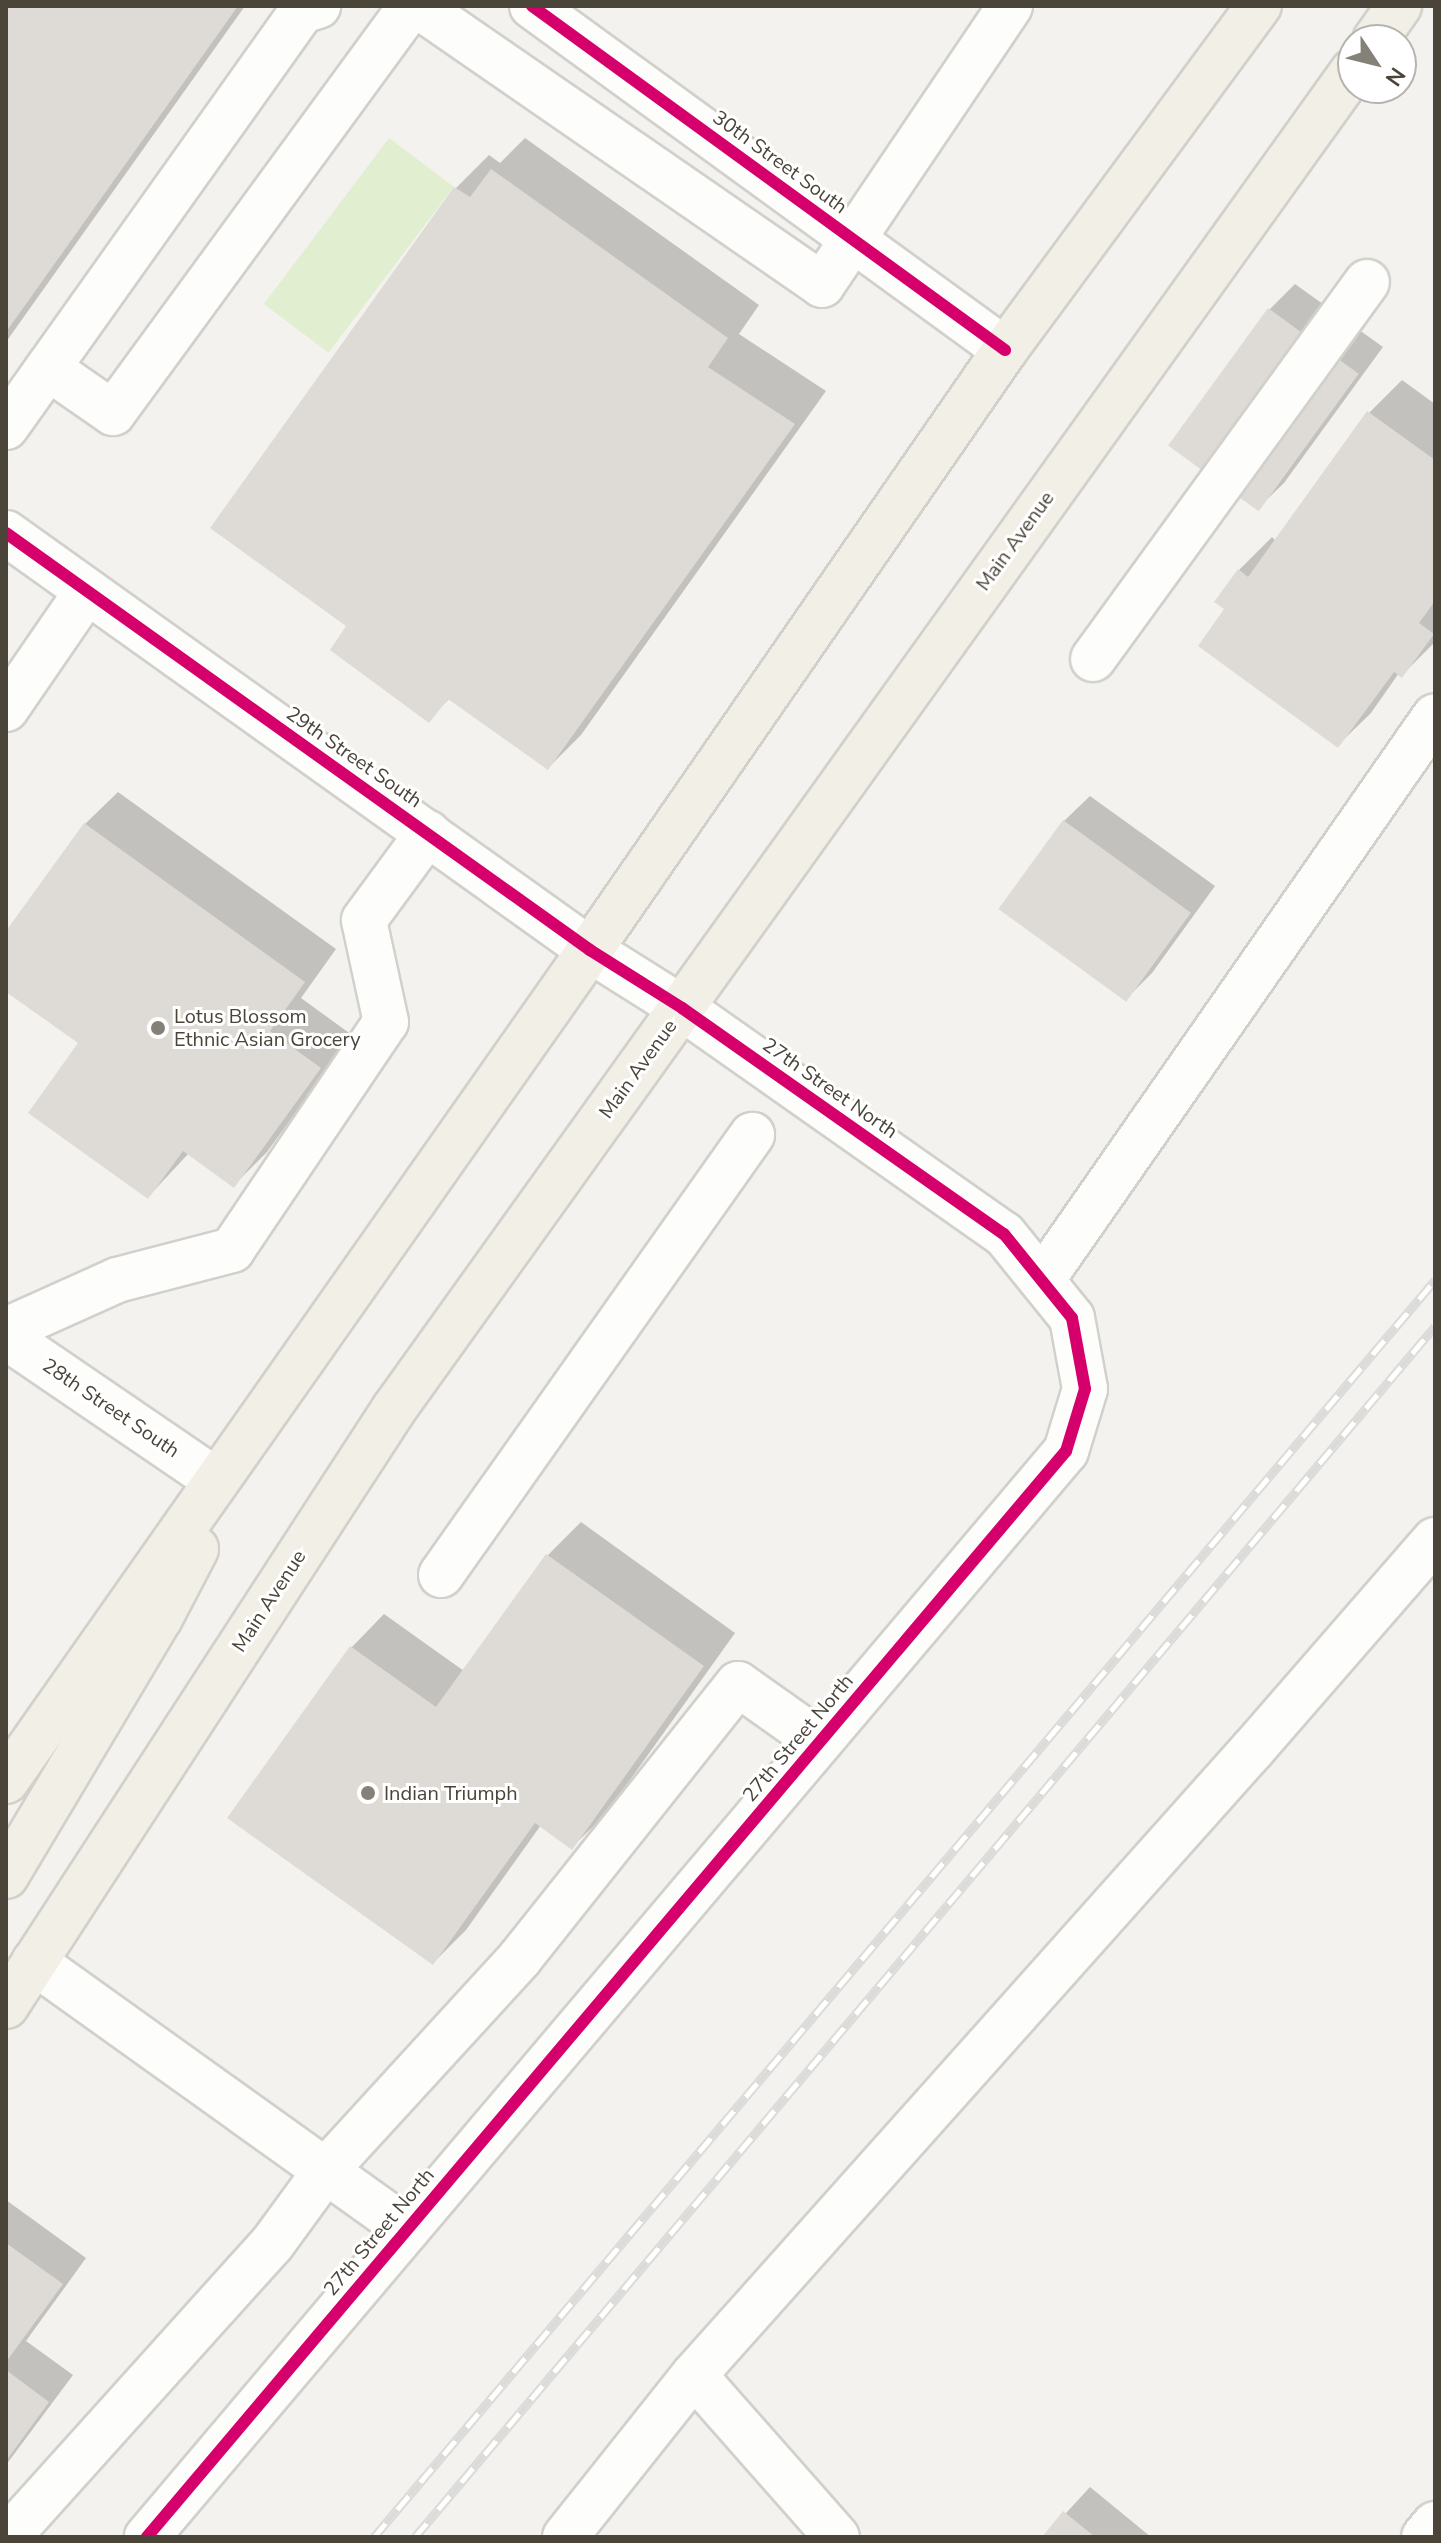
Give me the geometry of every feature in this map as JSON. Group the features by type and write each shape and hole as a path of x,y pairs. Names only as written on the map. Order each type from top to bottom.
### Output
{"main road":[{"path":"6,1781 590,950 1005,350 1259,6"},
{"path":"1386,24 1399,6"},
{"name":"Main Avenue","path":"6,2006 20,1950 394,1409 1337,93"},
{"path":"6,1876 160,1618 275,1398"}],"street":[{"path":"6,427 302,11 318,6"},
{"path":"48,368 113,413 411,6"},
{"path":"418,6 822,285 855,241 1010,6"},
{"name":"30th Street South","path":"532,6 1005,350"},
{"path":"1093,659 1367,282"},
{"name":"29th Street South","path":"6,533 590,950 682,1008"},
{"path":"6,709 87,591"},
{"path":"1042,1280 1435,716"},
{"path":"6,1330 117,1280 232,1250 386,1022 364,920 428,833"},
{"name":"27th Street North","path":"147,2537 1066,1451 1085,1389 1072,1318 1004,1234 682,1008"},
{"path":"441,1575 752,1135"},
{"name":"28th Street South","path":"6,1337 216,1480"},
{"path":"565,2537 694,2375 1243,1761 1435,1540"},
{"path":"8,2537 272,2244 326,2170 520,1958 738,1684 820,1742"},
{"path":"20,1950 407,2229"},
{"path":"694,2375 837,2537"},
{"path":"1424,2537 1435,2524"}],"green space":[{"path":"389,138 454,187 329,353 264,304"}],"building":[{"path":"6,6 238,6 6,332"},
{"path":"491,169 728,338 708,367 795,424 548,770 448,699 429,723 330,650 346,626 210,528 454,187 470,197"},
{"path":"1268,308 1359,374 1259,511 1168,446"},
{"path":"1367,411 1435,460 1435,601 1419,623 1434,634 1402,678 1394,672 1338,748 1198,646 1224,609 1214,602 1238,569 1248,577"},
{"path":"1063,820 1191,913 1126,1002 998,909"},
{"path":"84,823 305,982 270,1031 321,1068 234,1188 183,1151 148,1199 28,1113 78,1043 6,992 6,931"},
{"path":"546,1554 704,1666 572,1850 535,1823 433,1965 227,1818 350,1646 436,1707"},
{"path":"6,2243 63,2284 6,2362"},
{"path":"6,2370 49,2402 6,2461"},
{"path":"1063,2511 1095,2537 1042,2537"}],"railway":[{"path":"374,2537 1435,1280"},
{"path":"415,2537 1435,1326"}],"cycle path":[{"path":"532,6 1005,350"},
{"path":"6,533 590,950 682,1008 1004,1234 1072,1318 1085,1389 1066,1451 147,2537"}],"place":[{"name":"Lotus Blossom Ethnic Asian Grocery","path":"158,1028"},
{"name":"Indian Triumph","path":"368,1793"}]}
